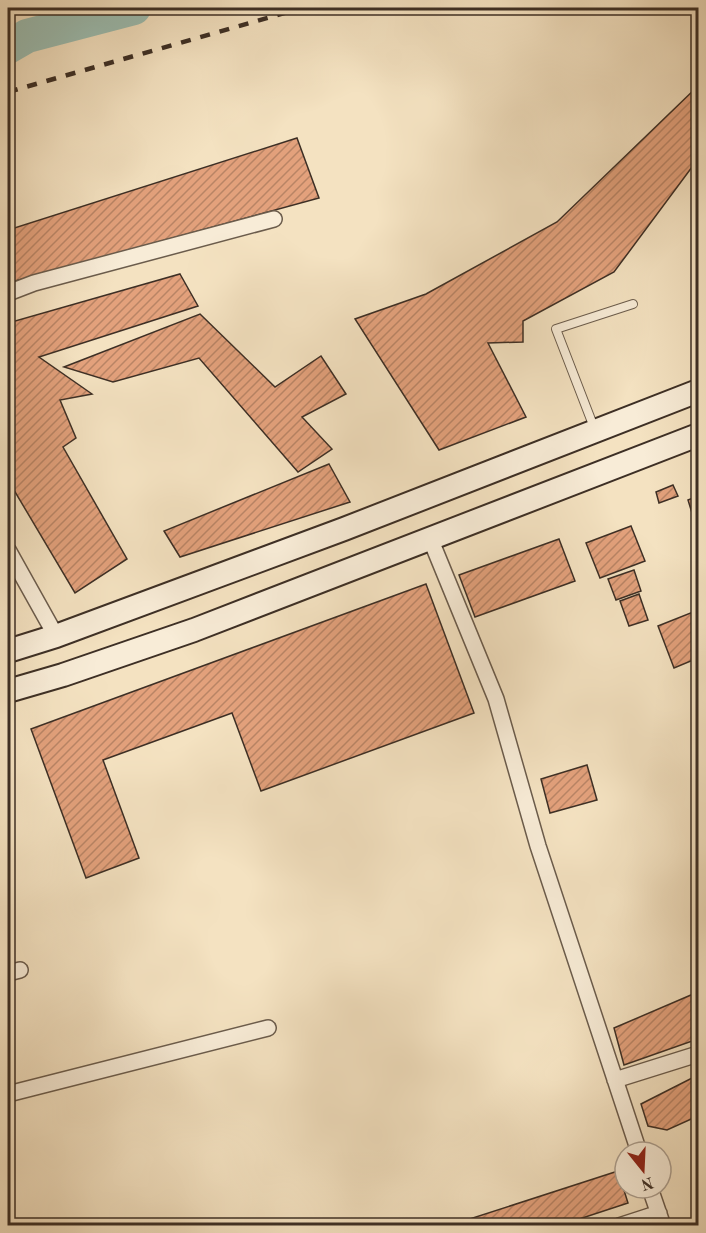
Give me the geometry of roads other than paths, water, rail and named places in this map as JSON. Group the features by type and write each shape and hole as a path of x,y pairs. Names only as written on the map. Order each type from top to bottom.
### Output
{"main road":[{"path":"8,651 56,636 344,529 699,391"},
{"path":"8,691 63,675 194,630 699,435"}],"street":[{"path":"8,293 34,283 274,219"},
{"path":"430,538 496,699 538,846 635,1140"},
{"path":"8,550 56,636"},
{"path":"8,1094 267,1028"},
{"path":"615,1080 699,1054"},
{"path":"619,1226 661,1219 654,1200"}],"lane":[{"path":"595,432 556,329 633,304"}],"waterway":[{"path":"8,47 27,36 134,8"}],"railway":[{"path":"8,92 302,8"}]}
